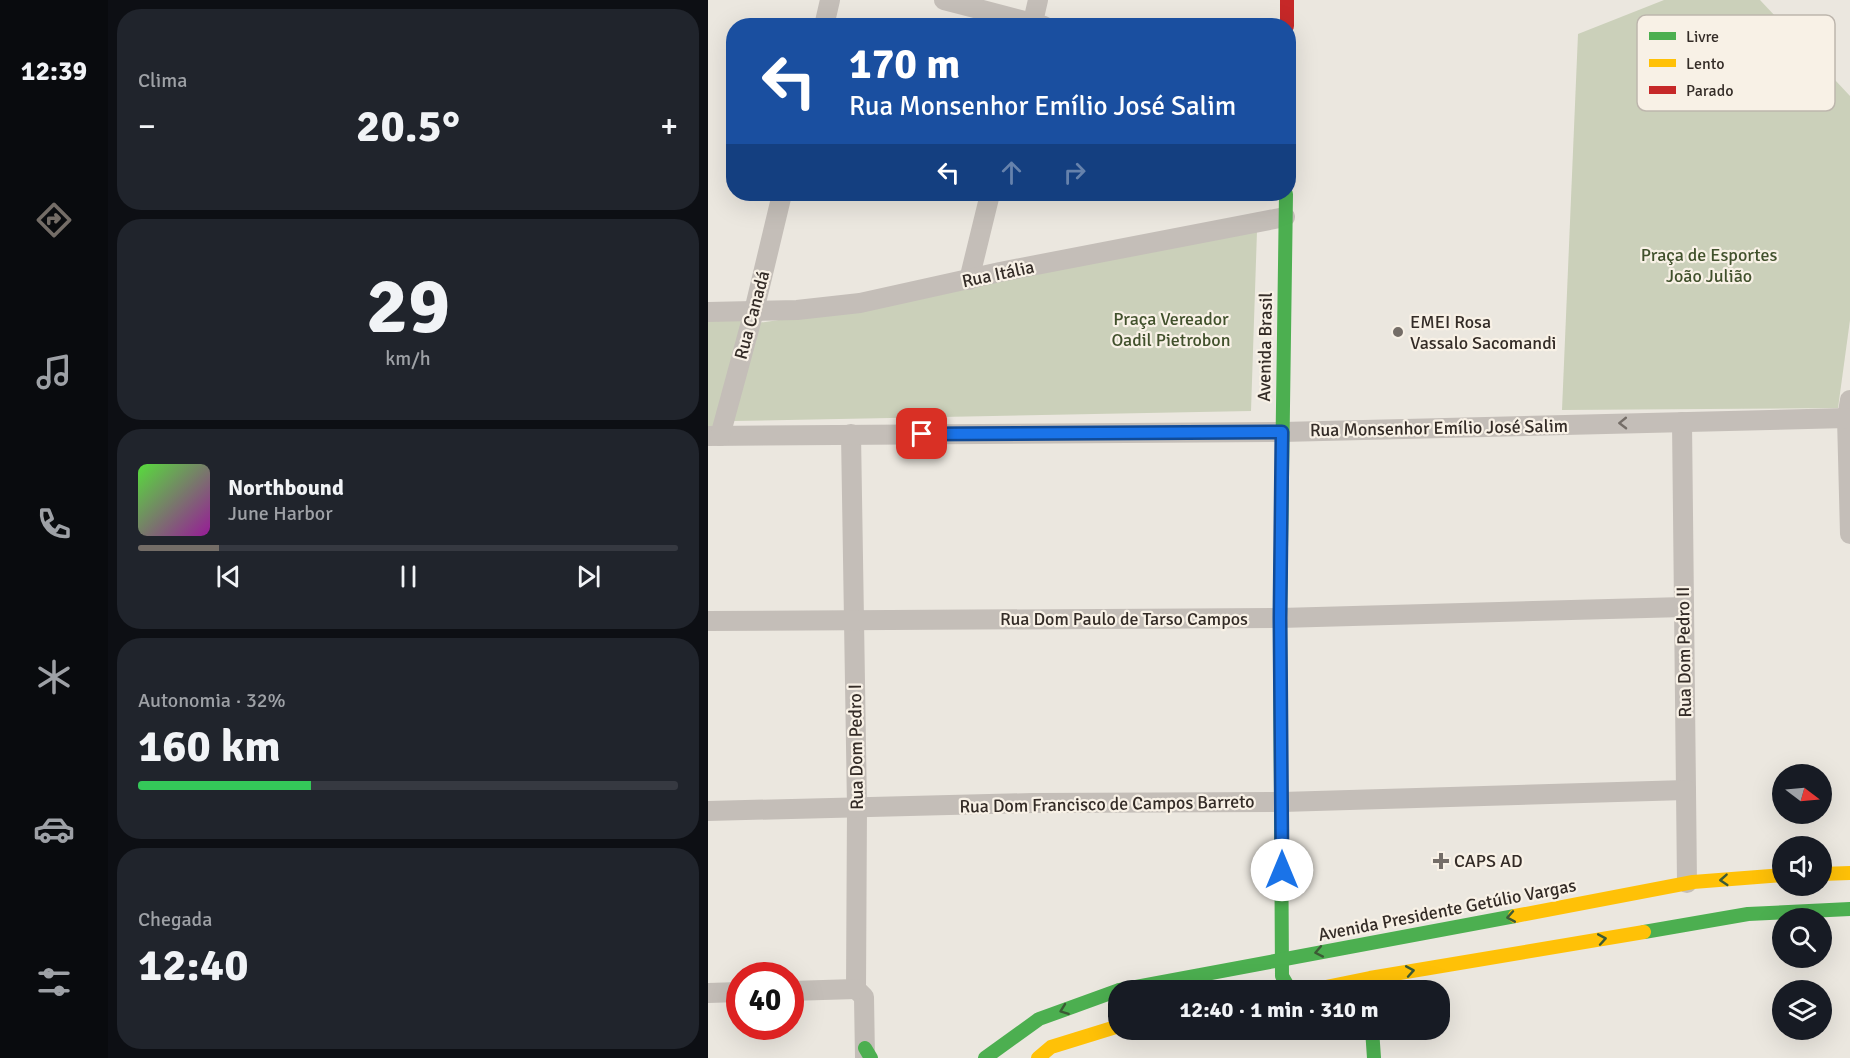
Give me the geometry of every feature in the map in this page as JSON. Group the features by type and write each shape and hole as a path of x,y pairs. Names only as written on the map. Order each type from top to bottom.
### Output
{"main road":[{"path":"1287,0 1287,18"},
{"name":"Avenida Brasil","path":"1284,980 1282,976 1280,618 1286,201"},
{"path":"1832,874 1850,873"},
{"name":"Avenida Presidente Getúlio Vargas","path":"1174,980 1357,945 1539,916 1687,883 1756,895 1784,907 1850,909"},
{"name":"Avenida Presidente Getúlio Vargas","path":"1388,980 1545,944 1737,916 1756,895 1772,883"},
{"path":"1357,945 1367,960 1370,980"},
{"name":"Avenida Presidente Getúlio Vargas","path":"985,1058 1039,1019 1108,994"},
{"path":"1038,1058 1051,1047 1108,1029"},
{"path":"1373,1040 1374,1058"}],"street":[{"path":"826,18 830,0"},
{"path":"944,0 1010,18"},
{"path":"1037,18 1038,0"},
{"name":"Rua Canadá","path":"714,436 754,311 780,201"},
{"path":"969,280 988,201"},
{"name":"Rua Itália","path":"708,312 796,310 860,303 1285,217"},
{"path":"1848,409 1850,534"},
{"name":"Rua Monsenhor Emílio José Salim","path":"714,436 1282,432 1682,422 1848,409"},
{"name":"Rua Dom Pedro II","path":"1682,422 1687,883"},
{"name":"Rua Dom Pedro I","path":"851,434 857,807 856,989 864,997 867,1055"},
{"name":"Rua Dom Paulo de Tarso Campos","path":"708,621 1280,618 1684,607"},
{"name":"Rua Dom Francisco de Campos Barreto","path":"708,811 1045,803 1282,802 1686,790"},
{"path":"804,991 856,989"},
{"path":"708,993 726,992"}],"green space":[{"name":"Praça de Esportes João Julião","path":"1664,0 1760,0 1774,15 1637,15 1637,111 1835,111 1835,80 1850,96 1850,320 1838,408 1562,410 1578,34"},
{"name":"Praça Vereador Oadil Pietrobon","path":"1257,231 1251,411 733,421 758,323 912,300 1084,261"},
{"path":"745,318 715,430 708,430 708,319"}],"traffic: fast":[{"path":"1284,980 1282,976 1280,618 1286,201"},
{"path":"1644,932 1748,914 1850,909"},
{"path":"1173,980 1515,916"},
{"path":"985,1058 1039,1019 1108,994"},
{"path":"1373,1040 1374,1058"},
{"path":"865,1048 871,1058"}],"traffic: slow":[{"path":"1832,874 1850,873"},
{"path":"1515,916 1693,882 1772,876"},
{"path":"1360,980 1644,932"},
{"path":"1038,1058 1051,1047 1108,1029"}],"traffic: jam":[{"path":"1287,0 1287,18"}],"place":[{"name":"EMEI Rosa Vassalo Sacomandi","path":"1398,332"},
{"name":"CAPS AD","path":"1441,861"}],"route":[{"path":"922,434 1282,432 1280,618 1282,870"}]}
